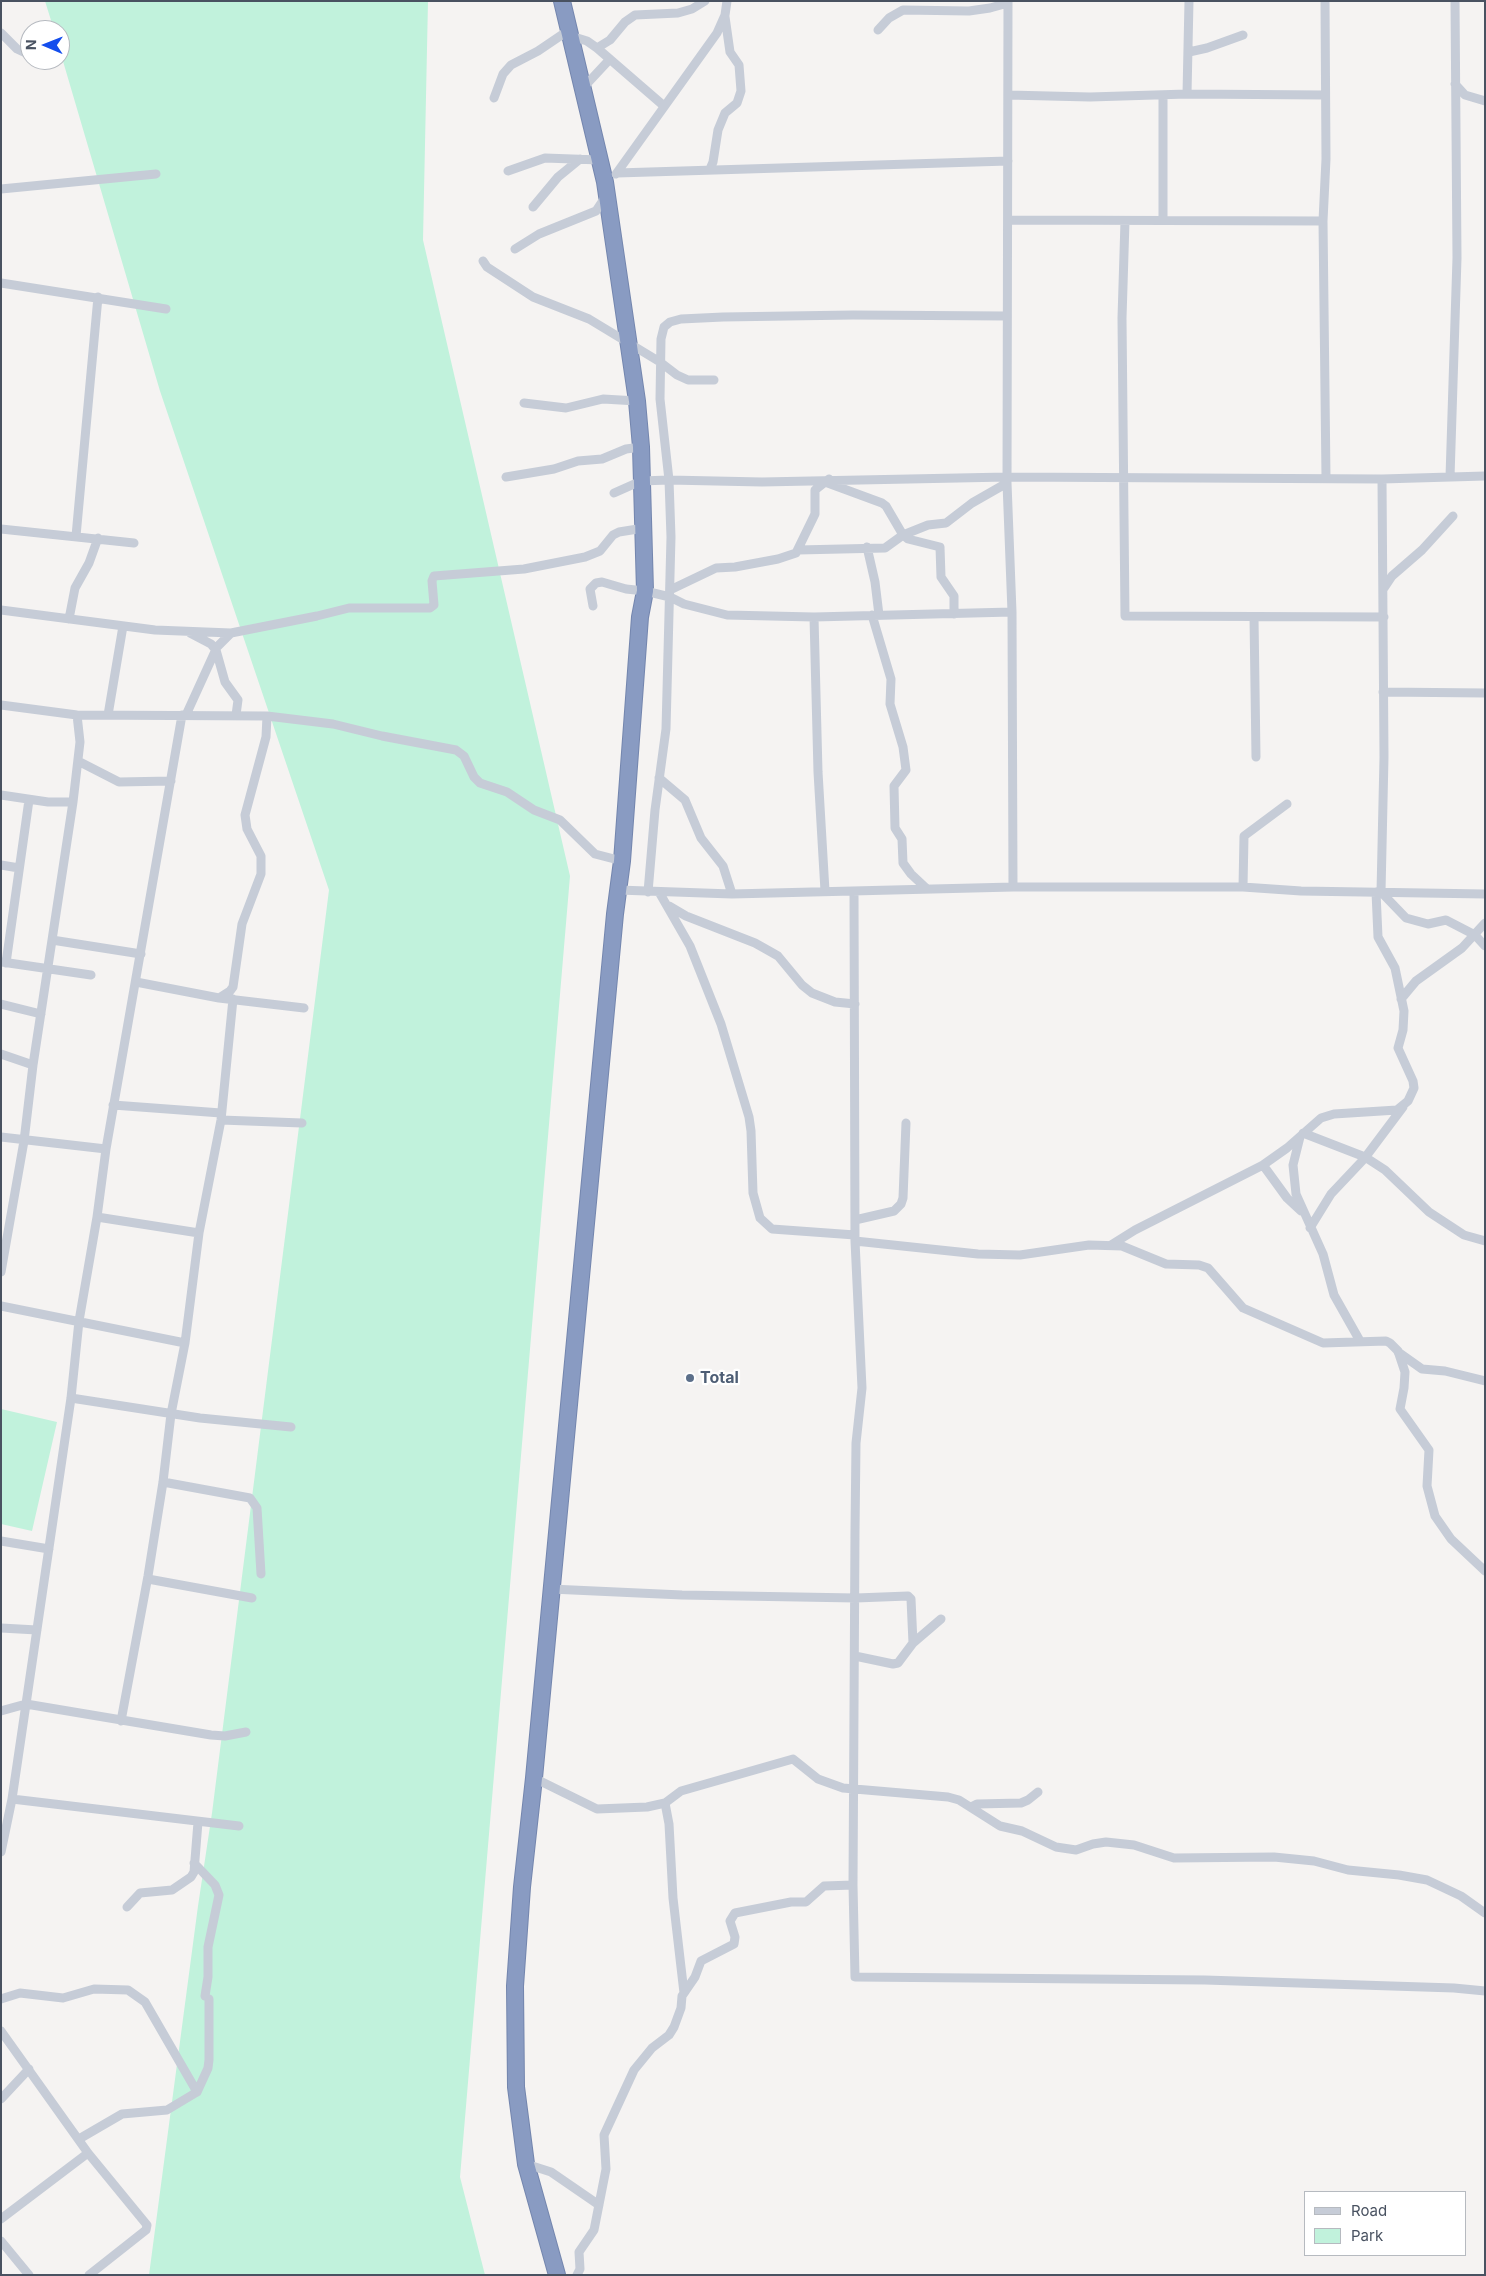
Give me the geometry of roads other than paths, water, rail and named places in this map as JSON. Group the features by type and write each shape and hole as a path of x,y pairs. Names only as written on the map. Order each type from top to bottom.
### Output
{"highway":[{"path":"557,2275 526,2164 516,2087 515,1986 522,1887 622,861 640,617 645,591 641,447 610,183 600,160 562,1"}],"street":[{"path":"597,48 610,40 625,22 635,15 678,13 692,9 705,1"},
{"path":"710,169 713,162 718,130 725,113 737,103 742,91 740,65 730,52 725,16 727,1"},
{"path":"1187,94 1189,1"},
{"path":"1324,1 1326,161 1323,221 1326,478"},
{"path":"1450,477 1457,258 1455,1"},
{"path":"878,30 889,18 903,10 969,11 990,8 1008,2 1006,316 1007,480 1012,612 1013,887"},
{"path":"516,249 542,233 596,212 610,183 664,106 700,60 725,16"},
{"path":"1,33 20,50"},
{"path":"494,98 503,74 511,65 570,33 597,48 664,106"},
{"path":"1189,52 1214,46 1243,35"},
{"path":"583,88 610,59"},
{"path":"1455,84 1465,95 1485,101"},
{"path":"1008,95 1090,97 1187,94 1324,95"},
{"path":"1163,95 1163,220"},
{"path":"508,171 545,158 600,160"},
{"path":"533,207 558,177 580,159"},
{"path":"610,183 710,169 1008,161"},
{"path":"1,188 156,174"},
{"path":"1008,220 1125,222 1163,220 1323,221"},
{"path":"1125,222 1122,318 1126,616 1384,617"},
{"path":"483,261 487,267 533,297 589,319 683,378 714,380"},
{"path":"1,283 166,309"},
{"path":"76,536 98,297"},
{"path":"648,892 659,778 666,729 670,594 669,480 660,399 662,331 670,322 681,319 853,315 1006,316"},
{"path":"524,403 566,408 603,399 636,401"},
{"path":"506,477 554,468 578,461 602,459 626,449 641,447"},
{"path":"614,493 641,481 669,480 762,482 1124,477 1382,479 1485,476"},
{"path":"1310,1228 1331,1194 1365,1158 1411,1098 1414,1088 1398,1048 1404,1021 1392,960 1378,937 1384,758 1382,479"},
{"path":"670,594 712,569 732,568 778,559 798,550 885,548 902,535 928,525 946,523 1007,480"},
{"path":"827,481 882,503 886,506 902,535 913,541 941,548 941,574 943,581 954,596 954,614"},
{"path":"798,550 815,514 816,490 827,481"},
{"path":"1383,588 1392,576 1422,550 1453,516"},
{"path":"1,610 123,626 231,633 349,608 430,608 434,605 432,581 434,576 524,569 585,557 600,551 613,534 625,530 644,528"},
{"path":"1,529 134,543"},
{"path":"69,619 75,588 89,563 98,538"},
{"path":"867,547 875,582 876,615 890,679 890,704 903,747 906,770 894,786 896,830 902,839 903,863 911,874 927,889"},
{"path":"593,606 590,592 596,583 604,582 626,589 670,594 684,604 724,615 814,617 1012,612"},
{"path":"814,617 818,772 825,891"},
{"path":"1254,617 1256,757"},
{"path":"108,715 123,626"},
{"path":"186,631 208,642 216,650 225,682 238,700 236,715"},
{"path":"1,1852 12,1800 72,1398 79,1321 97,1217 113,1105 171,781 184,715 216,650 231,633"},
{"path":"1383,692 1485,693"},
{"path":"1,705 77,715 267,716 333,724 382,736 456,750 464,756 474,777 480,783 507,792 529,808 560,820 595,854 622,861"},
{"path":"1,1272 5,1223 24,1141 33,1065 73,802 80,734 77,715"},
{"path":"219,998 233,987 242,924 261,874 261,856 247,829 245,815 266,736 267,716"},
{"path":"78,762 119,782 171,781"},
{"path":"659,778 685,800 701,838 723,866 732,894"},
{"path":"1,795 29,800 73,802"},
{"path":"29,800 4,962 91,975"},
{"path":"1243,887 1244,836 1288,804"},
{"path":"1,865 19,868"},
{"path":"618,890 732,894 1013,887 1243,887 1301,891 1485,894"},
{"path":"659,892 690,946 721,1024 744,1099 751,1131 753,1193 760,1218 772,1229 978,1254 1020,1255 1075,1246 1111,1245 1130,1248 1166,1264 1199,1265 1208,1268 1243,1308 1323,1343 1386,1341 1422,1370 1444,1371 1485,1382"},
{"path":"854,892 855,1238 862,1388 856,1443 853,1886 855,1977 1205,1980 1454,1988 1485,1991"},
{"path":"1379,892 1406,918 1428,924 1446,920 1475,935 1485,946"},
{"path":"666,904 686,916 755,942 778,956 802,985 812,993 835,1002 854,1004"},
{"path":"1401,999 1424,974 1462,948 1485,923"},
{"path":"52,940 141,954"},
{"path":"136,982 219,998 304,1008"},
{"path":"121,1721 148,1579 171,1414 185,1343 199,1234 221,1116 233,999"},
{"path":"1,1004 41,1014"},
{"path":"1,1054 33,1065"},
{"path":"113,1105 302,1123"},
{"path":"1111,1245 1134,1231 1263,1165 1317,1120 1334,1114 1397,1110 1405,1105"},
{"path":"855,1220 894,1211 901,1204 903,1198 906,1123"},
{"path":"1301,1135 1365,1158 1385,1170 1428,1212 1464,1235 1485,1240"},
{"path":"1301,1135 1293,1176 1296,1194 1323,1254 1334,1295 1360,1341"},
{"path":"1,1138 106,1150"},
{"path":"1263,1165 1287,1198 1303,1213"},
{"path":"97,1217 199,1234"},
{"path":"1,1306 185,1343"},
{"path":"1398,1351 1405,1372 1400,1409 1429,1450 1427,1486 1435,1516 1451,1539 1485,1571"},
{"path":"72,1398 171,1414 291,1428"},
{"path":"163,1482 250,1498 257,1508 261,1574"},
{"path":"1,1541 49,1549"},
{"path":"148,1579 252,1598"},
{"path":"551,1589 682,1595 856,1598 909,1596 913,1643"},
{"path":"855,1656 898,1663 913,1643 941,1619"},
{"path":"1,1628 36,1630"},
{"path":"1,1710 26,1704 121,1721 225,1736 246,1732"},
{"path":"534,1778 597,1809 647,1807 665,1803 681,1791 792,1759 818,1779 844,1788 948,1797 959,1800 1000,1826 1022,1831 1056,1848 1076,1850 1106,1842 1134,1845 1174,1858 1274,1857 1314,1861 1348,1870 1427,1880 1461,1896 1485,1913"},
{"path":"972,1807 977,1804 1021,1804 1038,1792"},
{"path":"1,1801 12,1800 239,1826"},
{"path":"665,1803 669,1824 673,1898 684,1993"},
{"path":"127,1907 143,1892 175,1889 192,1875 198,1822"},
{"path":"79,2139 122,2114 167,2110 197,2092 208,2068 208,1947 219,1895 215,1885 194,1863"},
{"path":"577,2275 580,2271 580,2252 593,2234 606,2169 604,2135 634,2070 652,2048 669,2035 674,2027 684,1993 695,1977 700,1961 734,1944 735,1937 730,1921 735,1913 791,1902 806,1902 824,1886 853,1886"},
{"path":"1,1999 20,1992 63,1998 94,1989 128,1990 145,2002 197,2092"},
{"path":"1,2031 88,2153 148,2227 89,2275"},
{"path":"1,2099 28,2070"},
{"path":"1,2219 88,2153"},
{"path":"526,2164 551,2172 599,2205"},
{"path":"1,2241 29,2275"},
{"path":"580,2265 585,2275"}],"place":[{"name":"Total","path":"690,1378"}]}
